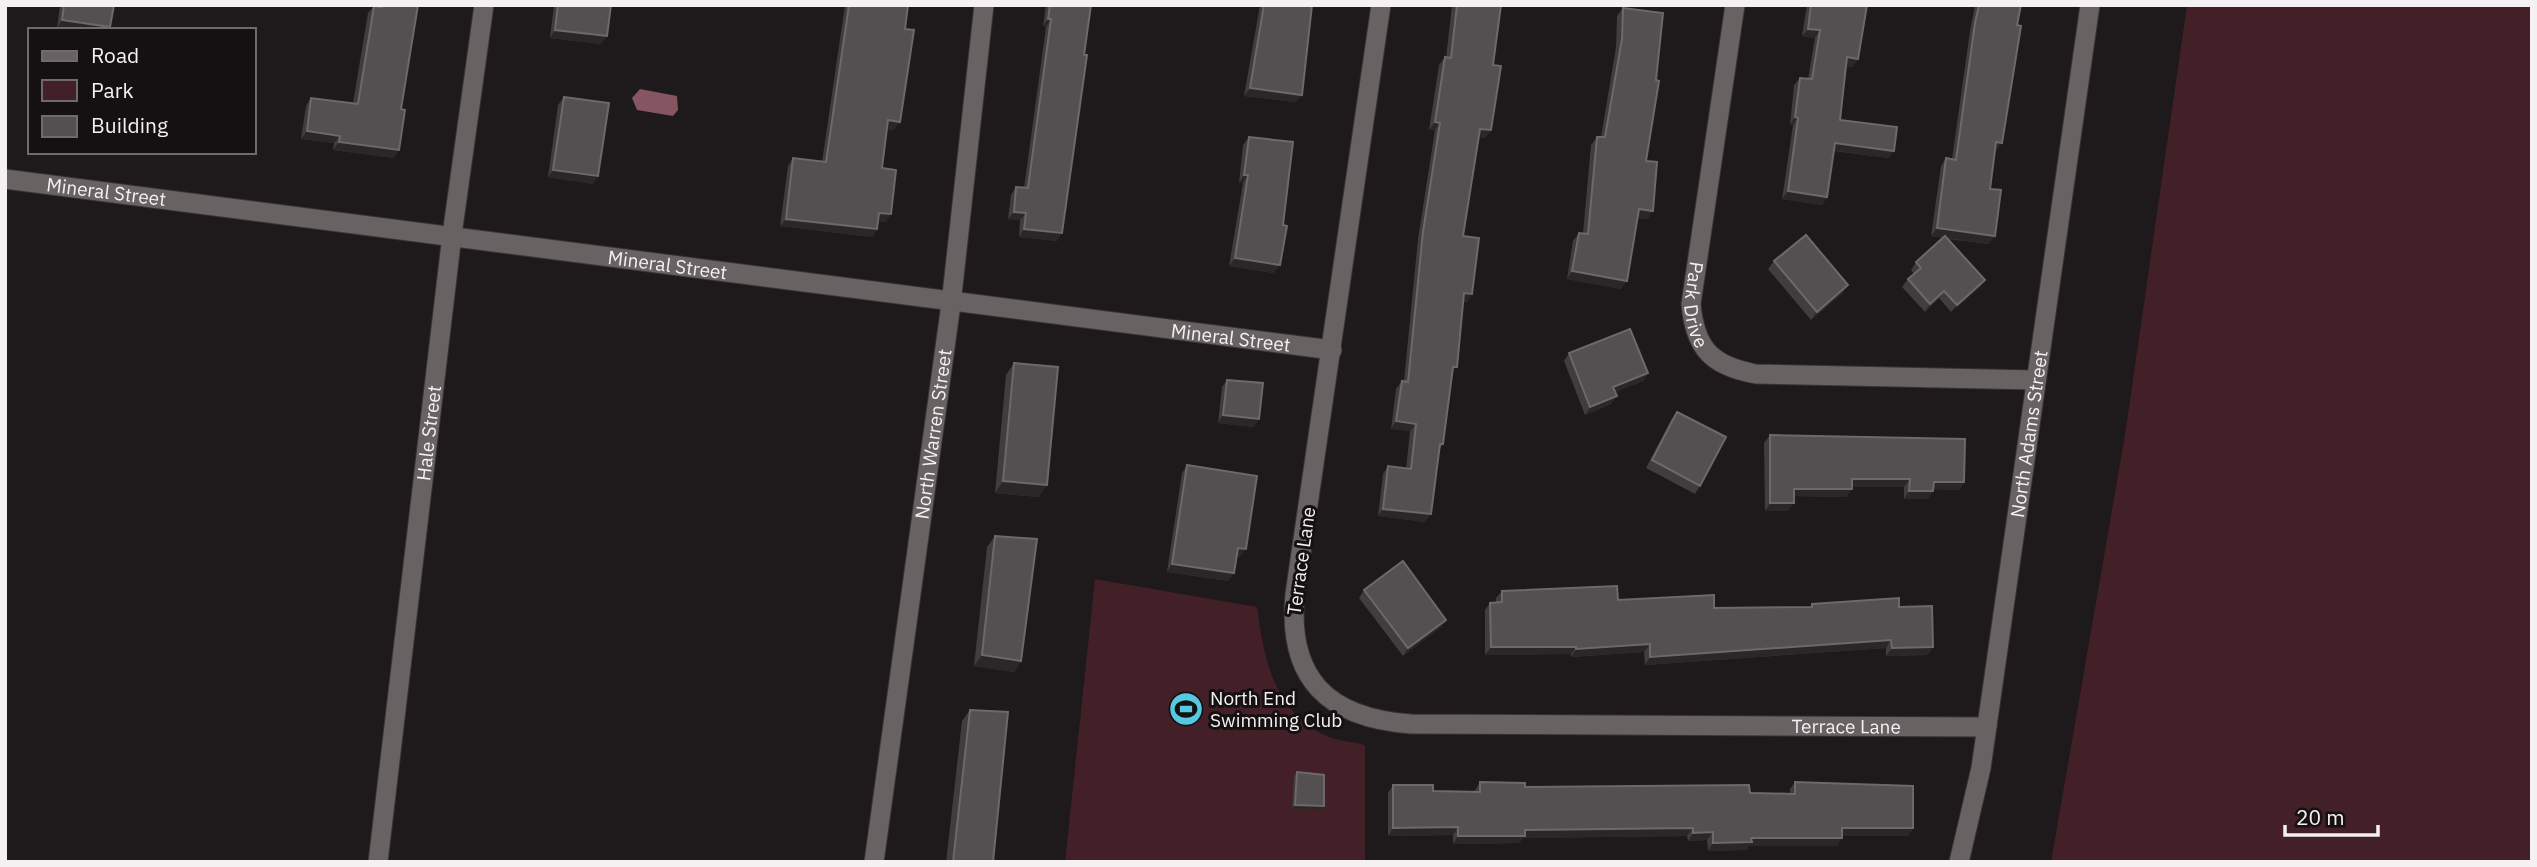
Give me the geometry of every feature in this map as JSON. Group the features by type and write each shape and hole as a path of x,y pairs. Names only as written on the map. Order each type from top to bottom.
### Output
{"street":[{"name":"Hale Street","path":"378,862 452,235 484,5"},
{"name":"North Warren Street","path":"874,862 951,304 984,5"},
{"name":"Terrace Lane","path":"1381,5 1292,625 1298,651 1309,677 1331,700 1354,714 1382,722 1987,727"},
{"name":"Park Drive","path":"1735,5 1690,304 1693,327 1701,346 1715,360 1734,370 1756,374 2036,380"},
{"name":"North Adams Street","path":"1959,862 1979,779 2091,5"},
{"name":"Mineral Street","path":"5,179 452,235 951,304 1332,350"}],"green space":[{"path":"2187,5 2532,5 2532,862 2051,862 2125,435"},
{"name":"North End Swimming Club","path":"1095,579 1257,607 1268,665 1284,699 1310,727 1338,740 1365,745 1365,862 1065,862"}],"shaded area":[{"path":"640,89 677,96 678,110 673,116 637,110 632,98"}],"building":[{"path":"64,5 114,5 110,27 62,20"},
{"path":"418,5 401,109 405,110 399,150 339,142 340,136 307,131 311,98 358,104 374,6"},
{"path":"558,5 611,5 607,36 555,30"},
{"path":"849,5 908,5 905,29 914,30 900,122 888,120 882,168 896,170 891,214 879,213 877,229 786,219 793,158 826,162"},
{"path":"1050,5 1091,5 1084,55 1087,55 1062,233 1024,229 1026,213 1014,212 1016,187 1028,188 1051,19 1048,19"},
{"path":"1264,5 1312,5 1302,95 1250,88"},
{"path":"1457,5 1501,5 1493,65 1501,66 1491,130 1480,129 1463,236 1479,238 1472,294 1464,293 1457,367 1453,367 1431,514 1383,509 1388,466 1411,469 1416,424 1396,421 1402,381 1408,382 1423,232 1440,123 1435,122 1445,57 1451,58"},
{"path":"1811,5 1867,5 1858,59 1847,57 1840,120 1897,127 1894,151 1835,143 1827,197 1788,191 1798,118 1795,117 1800,78 1812,79 1820,30 1808,29"},
{"path":"1979,5 2021,5 2017,25 2021,26 2002,143 1996,142 1990,189 2001,190 1995,236 1937,228 1946,158 1956,160"},
{"path":"1623,8 1663,13 1656,80 1659,81 1646,161 1657,162 1653,211 1639,209 1627,281 1572,271 1579,233 1588,234 1597,137 1605,137 1622,39"},
{"path":"564,97 609,103 598,176 553,170"},
{"path":"1249,137 1293,142 1283,225 1287,226 1280,265 1235,258 1248,175 1244,175"},
{"path":"1806,235 1848,285 1817,312 1774,261"},
{"path":"1945,236 1985,280 1957,305 1944,291 1930,304 1908,279 1921,268 1916,262"},
{"path":"1630,329 1648,373 1613,387 1617,396 1590,407 1569,353"},
{"path":"1014,363 1058,367 1047,485 1003,481"},
{"path":"1227,380 1263,383 1259,419 1223,415"},
{"path":"1677,412 1726,437 1700,486 1652,460"},
{"path":"1770,435 1965,439 1964,482 1934,482 1933,491 1909,491 1910,479 1852,479 1852,489 1794,489 1794,503 1770,503"},
{"path":"1187,465 1257,476 1246,549 1238,548 1234,573 1172,564"},
{"path":"995,536 1037,539 1021,661 982,655"},
{"path":"1403,561 1446,620 1408,648 1364,590"},
{"path":"1617,586 1618,600 1714,595 1714,608 1812,607 1812,604 1899,598 1899,607 1932,606 1933,647 1892,648 1891,640 1650,657 1650,644 1576,649 1491,647 1490,603 1502,602 1502,591"},
{"path":"970,710 1008,712 993,862 953,862"},
{"path":"1297,772 1324,775 1324,806 1295,805"},
{"path":"1480,782 1525,783 1525,787 1749,785 1750,793 1795,794 1795,782 1913,786 1913,828 1842,828 1842,838 1751,838 1752,842 1713,843 1713,832 1693,833 1693,828 1525,830 1525,836 1458,836 1458,827 1393,828 1393,785 1433,785 1433,791 1480,792"}],"place":[{"name":"North End Swimming Club","path":"1186,709"}]}
